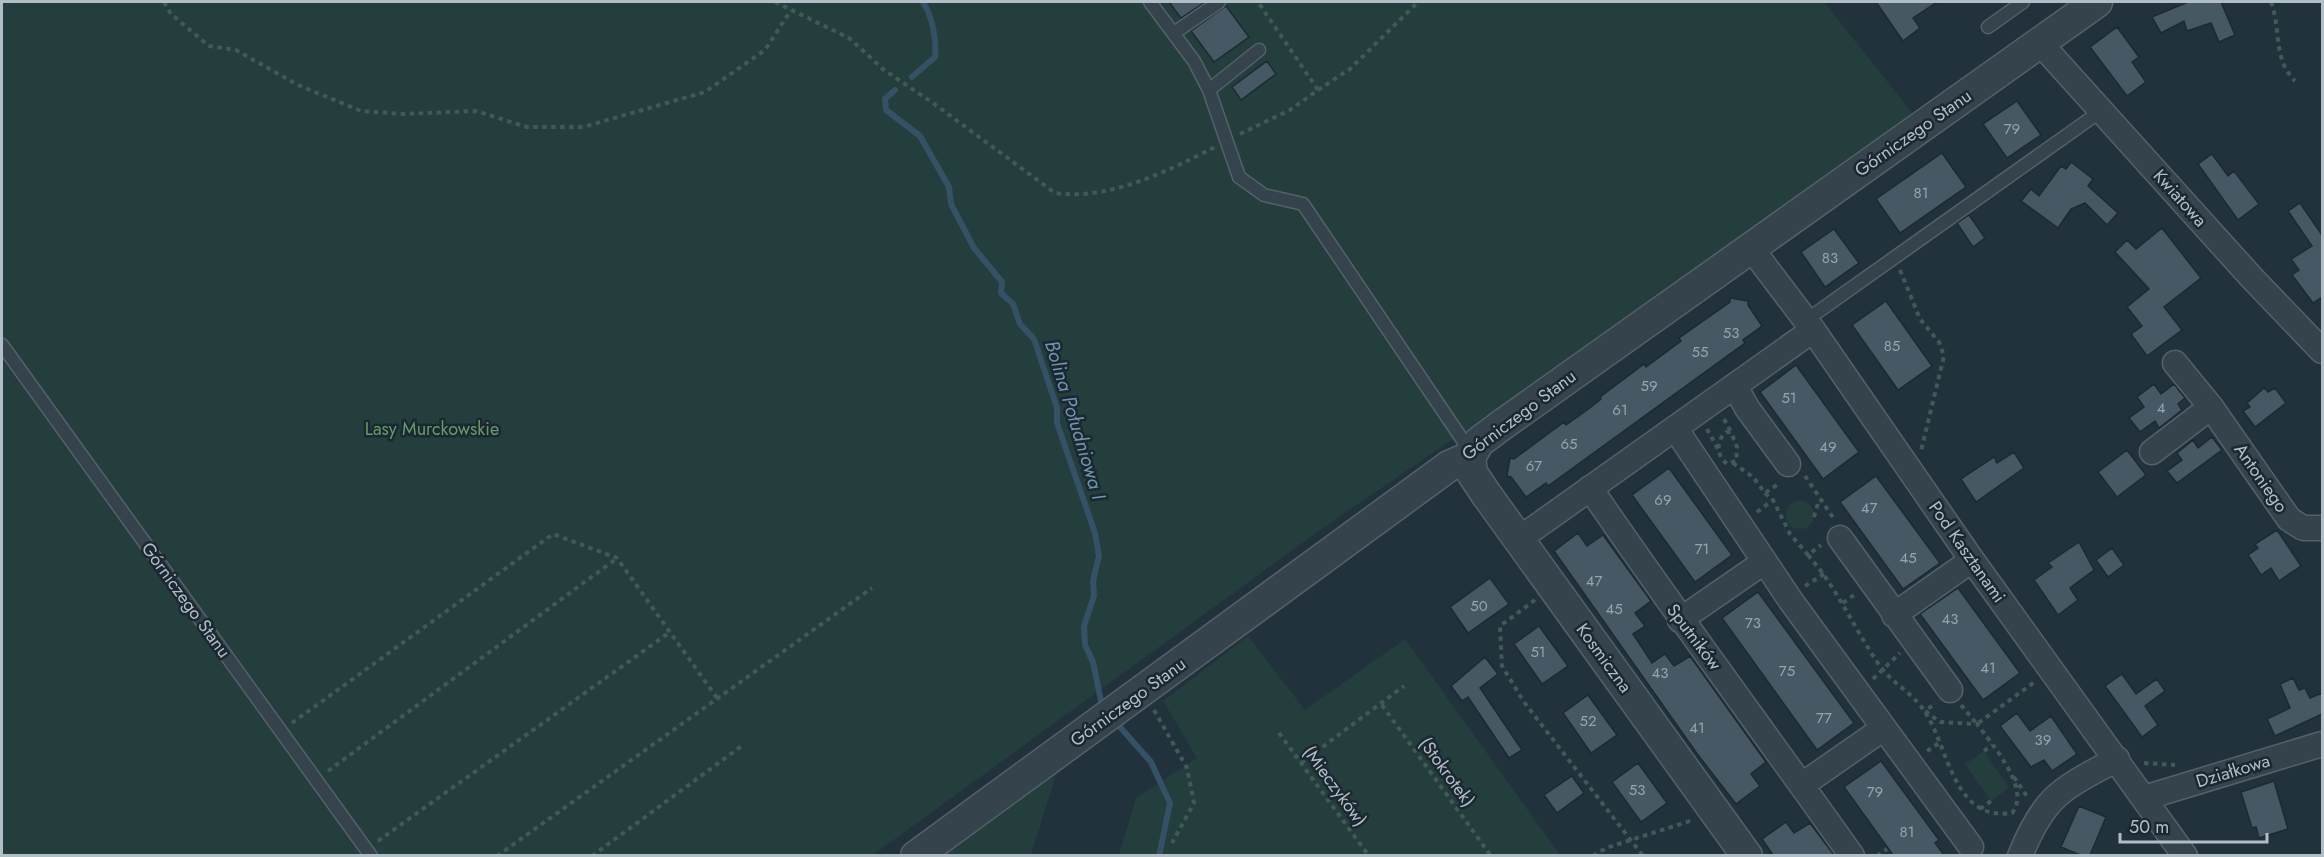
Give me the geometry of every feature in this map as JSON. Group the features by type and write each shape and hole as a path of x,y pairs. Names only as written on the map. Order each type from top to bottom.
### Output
{"street":[{"name":"Górniczego Stanu","path":"916,855 1449,466 1470,457 1479,442 2097,2"},
{"name":"Kwiatowa","path":"2040,43 2252,278 2322,351"},
{"name":"Pod Kasztanami","path":"1751,248 1809,325 1971,560 2185,855"},
{"path":"1519,539 1735,386 1809,325"},
{"name":"Antoniego","path":"2175,363 2211,407 2289,519 2303,528 2322,528"},
{"path":"1735,386 1747,408 1788,464"},
{"path":"2152,452 2211,407"},
{"path":"1676,428 1764,562 1971,848"},
{"name":"Kosmiczna","path":"1470,457 1472,473 1747,855"},
{"name":"Sputników","path":"1590,488 1680,620 1852,855"},
{"path":"1841,534 1894,615 1950,690"},
{"path":"1894,615 1971,560"},
{"path":"1680,620 1764,562"},
{"path":"1802,785 1884,728"},
{"name":"Działkowa","path":"2144,798 2322,744"},
{"path":"2020,855 2043,809 2055,795 2070,784 2117,759"}],"lane":[{"path":"1150,2 1194,61 1209,90 1239,177 1264,195 1303,204 1462,439 1470,457"},
{"path":"1174,33 1219,2"},
{"path":"1988,27 2023,2"},
{"path":"1209,90 1259,50"},
{"path":"1809,325 2101,111"},
{"name":"Górniczego Stanu","path":"2,345 369,852"}],"path":[{"path":"164,2 171,14 209,46 236,50 298,86 361,111 404,114 476,111 527,126 549,127 583,127 705,92 765,50 791,10"},
{"path":"775,2 849,38 884,70 933,103 1055,193 1076,196 1152,178 1290,110 1350,69 1418,2"},
{"path":"1258,2 1318,90"},
{"path":"2271,2 2278,28 2280,56 2285,72 2295,81"},
{"path":"1896,266 1907,283 1920,319 1939,342 1944,356 1921,452 1916,460"},
{"path":"1726,432 1731,432 1737,447 1736,460 1727,464 1722,460 1718,450 1720,437 1726,432"},
{"path":"1914,443 1921,452"},
{"path":"1788,464 1799,467 1841,534 1808,555"},
{"path":"1765,494 1773,500 1808,555 1824,574 1843,603 1852,624 1882,669 1925,711 1940,722 1977,724 2043,675"},
{"path":"1814,517 1820,500"},
{"path":"281,731 553,534 617,558 717,699"},
{"path":"316,780 617,558"},
{"path":"1553,587 1500,626 1502,666 1524,702 1643,855"},
{"path":"497,855 872,588"},
{"path":"1843,603 1854,595"},
{"path":"369,852 670,632"},
{"path":"1868,682 1914,642"},
{"path":"1300,763 1382,705 1404,686"},
{"path":"1143,691 1187,768 1194,802 1172,843"},
{"name":"(Stokrotek)","path":"1382,705 1491,855"},
{"path":"1925,711 1961,789 1979,809 1995,816 2012,813 2016,809 2015,784 2012,774"},
{"path":"1977,724 2029,798 2043,809"},
{"name":"(Mieczyków)","path":"1279,733 1369,855"},
{"path":"592,855 743,745"},
{"path":"1984,751 1992,745"},
{"path":"2141,762 2182,766"},
{"path":"2009,789 2015,784"},
{"path":"1979,809 1991,801"},
{"path":"1593,855 1606,848 1688,820 1717,815"},
{"path":"1877,855 1887,849"}],"green space":[{"name":"Lasy Murckowskie","path":"2,2 1824,2 1913,114 1462,433 1323,528 873,855 2,856"},
{"path":"1800,501 1810,505 1814,515 1810,525 1800,529 1790,525 1786,515 1790,505"},
{"path":"1248,636 1305,710 1405,639 1560,855 1119,855 1136,798 1197,758 1163,701"},
{"path":"1984,751 2009,788 1991,801 1965,764"},
{"path":"1058,768 1031,855 935,855"}],"building":[{"path":"1169,2 1205,2 1181,18"},
{"path":"1876,2 1937,2 1913,18 1920,28 1903,41"},
{"path":"2188,2 2221,2 2235,35 2219,42 2211,23 2187,31 2184,21 2161,33 2152,17"},
{"path":"1226,6 1249,37 1214,62 1191,31"},
{"path":"2117,27 2139,57 2132,62 2146,82 2127,96 2090,47"},
{"path":"1267,61 1276,74 1241,100 1232,87"},
{"path":"2017,101 2041,135 2007,158 1983,124"},
{"path":"1942,153 1966,187 1900,233 1876,199"},
{"path":"2212,154 2228,176 2234,171 2259,204 2238,220 2198,164"},
{"path":"2071,162 2093,179 2088,186 2118,213 2107,225 2085,203 2071,209 2058,228 2021,201 2031,189 2039,196 2061,166 2066,169"},
{"path":"2300,203 2322,235 2322,297 2313,303 2292,275 2299,270 2291,259 2312,246 2288,211"},
{"path":"1969,215 1985,238 1973,247 1957,223"},
{"path":"2162,228 2201,278 2164,307 2182,330 2147,356 2131,334 2142,326 2127,307 2149,289 2115,252 2127,240 2136,249"},
{"path":"1834,229 1859,263 1825,287 1801,252"},
{"path":"1730,298 1748,301 1748,305 1762,326 1743,340 1745,343 1548,486 1546,483 1526,497 1511,477 1507,476 1510,458 1514,459 1564,422 1566,425 1587,410 1601,399 1600,397 1644,364 1646,367 1681,341 1679,338 1730,302"},
{"path":"1886,301 1932,366 1898,390 1852,325"},
{"path":"1796,365 1859,452 1823,479 1760,392"},
{"path":"2154,384 2161,394 2174,384 2185,398 2178,404 2182,410 2159,428 2155,421 2140,432 2129,418 2144,407 2137,397"},
{"path":"2264,388 2268,392 2275,388 2286,403 2255,427 2243,411 2250,407 2247,403"},
{"path":"2212,437 2222,450 2177,483 2167,471 2182,460 2177,453 2193,440 2198,448"},
{"path":"2127,450 2146,475 2117,497 2098,472"},
{"path":"2014,452 2024,468 1976,502 1961,479 1994,457 1997,463"},
{"path":"1669,468 1732,555 1695,582 1632,495"},
{"path":"1876,476 1940,563 1903,589 1840,502"},
{"path":"2277,530 2301,566 2279,581 2271,568 2261,575 2248,555 2258,548 2255,544"},
{"path":"1578,533 1587,546 1603,535 1651,601 1635,613 1645,626 1633,634 1652,663 1665,654 1674,666 1690,656 1766,762 1751,774 1760,786 1736,804 1698,755 1554,551"},
{"path":"2079,542 2094,570 2070,588 2078,600 2058,615 2034,580 2052,567 2048,563"},
{"path":"2112,548 2124,565 2108,577 2096,560"},
{"path":"1490,578 1509,604 1468,633 1450,607"},
{"path":"1958,588 2020,673 1983,700 1920,614"},
{"path":"1758,592 1854,723 1817,750 1722,618"},
{"path":"1539,626 1568,666 1542,684 1514,644"},
{"path":"1485,657 1498,674 1480,688 1522,750 1509,758 1468,697 1462,701 1451,686"},
{"path":"2122,674 2136,694 2157,679 2165,691 2145,706 2158,725 2142,737 2105,686"},
{"path":"2293,678 2299,690 2305,688 2310,698 2322,693 2322,714 2275,736 2267,719 2290,708 2280,684"},
{"path":"1588,695 1617,735 1591,753 1563,713"},
{"path":"2017,713 2030,731 2051,716 2077,754 2052,771 2044,760 2031,767 2000,726"},
{"path":"1881,761 1939,840 1935,843 1944,855 1893,855 1844,787"},
{"path":"1638,763 1667,803 1641,822 1612,782"},
{"path":"1572,776 1584,793 1557,813 1544,795"},
{"path":"2274,781 2288,829 2259,838 2256,827 2252,828 2241,792"},
{"path":"2079,806 2106,817 2090,855 2080,855 2061,847"},
{"path":"1786,822 1794,833 1810,823 1834,855 1773,855 1762,839"}],"waterway":[{"name":"Bolina Południowa I","path":"912,77 935,57 933,28 923,2"},
{"name":"Bolina Południowa I","path":"895,90 885,99 886,110 920,136 949,187 951,204 974,248 1002,282 1001,293 1013,304 1020,324 1034,339 1057,408 1057,423 1095,533 1099,556 1093,581 1094,596 1084,626 1085,645 1093,662 1101,701"},
{"name":"Bolina Południowa I","path":"1120,727 1151,762 1170,803 1159,856"}]}
